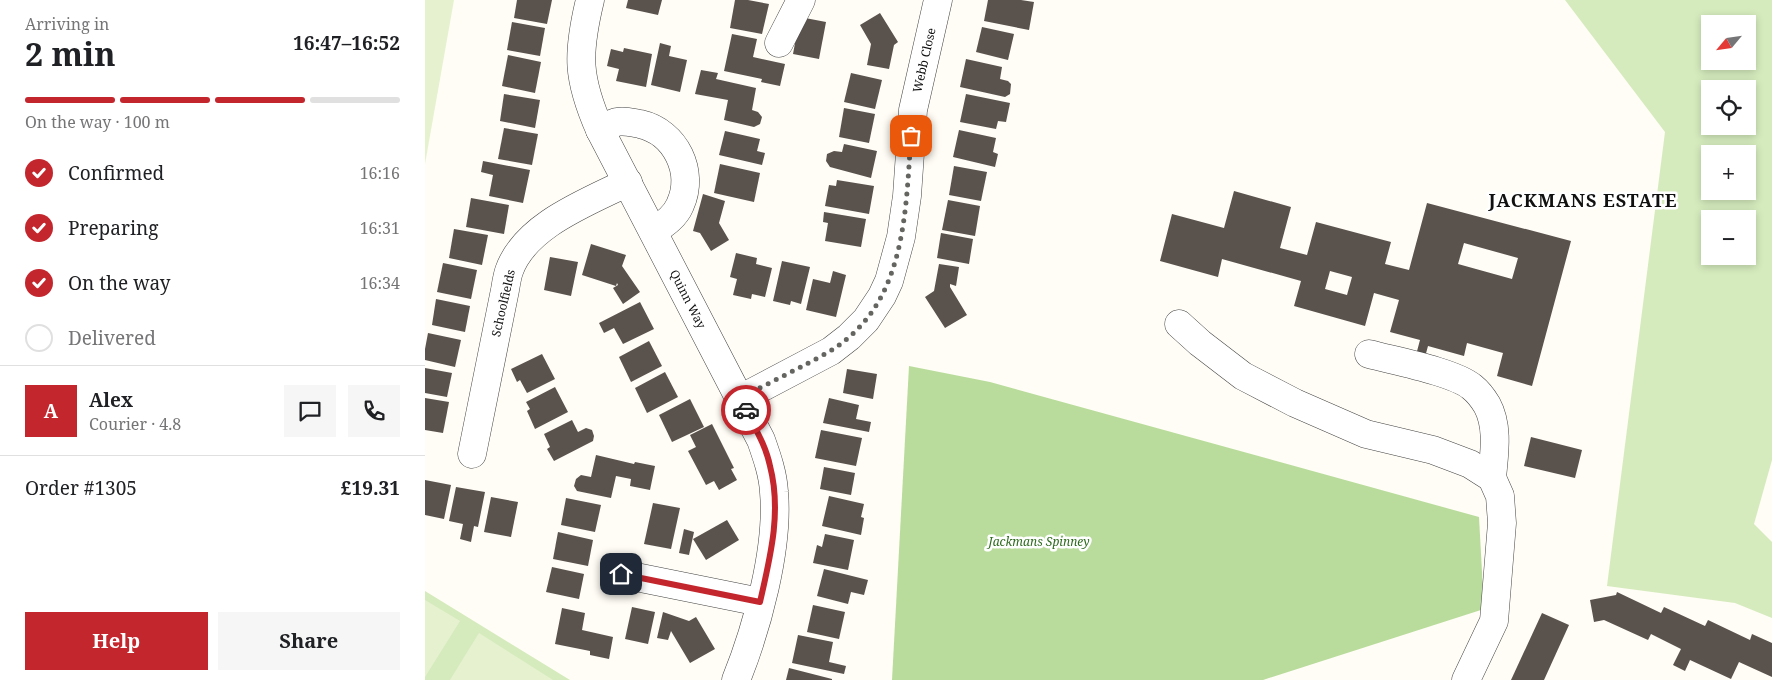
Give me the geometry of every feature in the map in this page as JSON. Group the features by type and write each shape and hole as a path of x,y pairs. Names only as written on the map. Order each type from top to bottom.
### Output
{"street":[{"name":"Quinn Way","path":"590,0 580,51 581,71 585,90 600,130 740,398 761,440 770,466 774,492 773,543 750,640 736,680"},
{"path":"779,42 801,0"},
{"name":"Webb Close","path":"740,398 831,351 866,320 882,296 889,280 901,238 907,196 913,110 934,1"},
{"path":"600,130 618,122 631,122 649,126 664,134 676,148 683,163 686,177 685,191 680,206 672,217 653,231"},
{"name":"Schoolfields","path":"471,454 505,290 510,270 516,258 528,242 551,222 628,182"},
{"path":"1179,324 1200,343 1243,376 1295,403 1366,434 1433,450 1470,464 1492,478"},
{"path":"1369,354 1455,378 1473,388 1487,406 1493,423 1495,444 1492,478 1500,496 1502,523 1494,621 1466,680"},
{"path":"621,574 760,602"}],"green space":[{"path":"425,0 454,0 425,164"},
{"path":"1565,0 1772,0 1772,460 1754,524 1772,542 1772,618 1735,603 1607,586 1665,132"},
{"name":"Jackmans Spinney","path":"909,366 990,382 1479,517 1484,609 1263,680 892,680"},
{"path":"425,591 570,680 425,680"},
{"path":"425,600 460,621 425,677"},
{"path":"479,633 553,680 450,680"}],"building":[{"path":"517,0 552,0 547,24 514,18"},
{"path":"628,0 662,0 658,15 626,8"},
{"path":"735,0 748,0 769,4 762,34 730,28"},
{"path":"988,0 1034,2 1029,30 984,21"},
{"path":"880,13 898,42 894,45 889,69 867,65 871,44 860,25"},
{"path":"800,17 826,22 819,59 793,54"},
{"path":"512,22 545,28 540,56 507,50"},
{"path":"982,27 1014,34 1008,60 976,52"},
{"path":"732,34 757,39 753,57 785,64 780,86 761,82 762,79 724,71"},
{"path":"660,43 671,46 669,56 687,60 680,92 651,85"},
{"path":"624,48 652,54 646,87 616,81 619,69 607,66 611,49 623,52"},
{"path":"508,55 541,62 535,93 502,86"},
{"path":"966,59 1002,67 1000,79 1011,84 1010,94 1005,97 960,87"},
{"path":"701,70 718,73 716,79 756,88 752,110 758,112 762,117 760,124 754,127 724,120 728,100 695,94"},
{"path":"851,73 882,80 875,109 844,102"},
{"path":"504,94 540,100 535,128 500,121"},
{"path":"966,94 1010,103 1006,122 998,121 996,129 960,122"},
{"path":"844,108 875,114 869,143 839,137"},
{"path":"504,128 538,134 532,165 498,159"},
{"path":"959,130 996,138 993,152 998,154 995,167 953,157"},
{"path":"725,131 760,139 757,151 765,153 762,165 719,155"},
{"path":"844,144 877,151 871,178 830,167 826,161 827,154 834,151 842,152"},
{"path":"483,161 530,170 523,203 489,196 493,175 481,172"},
{"path":"720,164 760,173 754,202 714,193"},
{"path":"954,166 987,172 981,201 949,195"},
{"path":"837,180 874,186 869,214 825,206 829,185 836,186"},
{"path":"1234,191 1291,207 1280,248 1307,255 1316,222 1391,242 1385,264 1409,270 1427,203 1571,241 1532,386 1497,376 1503,353 1467,343 1464,356 1428,346 1425,357 1416,355 1420,340 1390,332 1399,300 1374,293 1365,326 1294,306 1301,281 1222,259 1218,277 1160,261 1172,214 1224,228","holes":["1464,243 1518,258 1512,279 1458,264","1330,271 1352,277 1347,295 1325,289"]},
{"path":"703,194 725,201 719,223 729,240 711,251 700,233 693,231"},
{"path":"471,198 509,205 504,234 466,227"},
{"path":"948,200 980,206 975,236 942,230"},
{"path":"824,212 866,219 861,247 825,241 828,223 823,222"},
{"path":"454,229 488,235 482,265 449,258"},
{"path":"941,233 973,239 969,264 937,258"},
{"path":"591,244 626,255 622,266 640,292 623,304 613,288 618,285 617,283 616,286 582,275"},
{"path":"736,253 757,258 756,264 772,268 765,297 752,294 751,299 733,295 737,279 730,277"},
{"path":"550,257 578,262 571,296 544,290"},
{"path":"782,261 810,267 801,304 791,301 790,305 773,301"},
{"path":"443,263 477,270 471,299 437,292"},
{"path":"939,264 959,267 956,286 950,284 950,287 967,315 945,328 925,297 934,291"},
{"path":"833,271 846,275 836,317 806,310 813,279 830,283"},
{"path":"436,299 470,306 465,332 432,325"},
{"path":"640,302 654,329 623,344 614,328 604,333 599,323"},
{"path":"428,333 461,340 455,367 425,360"},
{"path":"649,341 662,366 631,382 619,357"},
{"path":"542,354 555,379 527,393 520,380 517,382 511,369"},
{"path":"425,368 452,373 447,397 425,393"},
{"path":"847,369 877,374 873,399 843,393"},
{"path":"665,372 678,397 647,413 635,388"},
{"path":"555,387 568,412 535,429 527,411 530,409 526,402"},
{"path":"425,398 449,402 443,433 425,430"},
{"path":"829,398 859,405 856,419 871,422 869,432 823,423"},
{"path":"690,399 704,427 672,442 659,415"},
{"path":"572,420 578,432 586,428 592,430 593,441 554,461 547,449 550,447 544,434"},
{"path":"712,424 734,468 731,469 737,480 719,490 714,481 706,485 688,451 696,447 690,435"},
{"path":"821,430 862,438 856,466 815,458"},
{"path":"1531,437 1582,450 1575,478 1524,466"},
{"path":"596,455 634,464 635,462 655,466 650,490 630,486 631,479 616,476 611,498 577,491 574,486 576,479 581,475 591,477"},
{"path":"824,467 855,473 851,495 820,489"},
{"path":"425,480 451,485 444,519 425,515"},
{"path":"456,487 485,492 478,527 474,526 471,542 460,539 463,524 449,521"},
{"path":"829,496 864,504 861,517 864,518 861,535 822,526"},
{"path":"491,497 518,502 511,537 484,532"},
{"path":"566,498 601,505 595,532 561,525"},
{"path":"653,503 680,508 671,549 644,544"},
{"path":"727,520 739,540 706,560 693,539"},
{"path":"684,529 694,532 689,555 679,553"},
{"path":"558,532 593,540 588,566 553,559"},
{"path":"825,534 854,540 848,570 813,563 817,545 822,547"},
{"path":"552,567 584,574 579,599 546,592"},
{"path":"824,569 868,580 864,595 851,592 848,604 817,596"},
{"path":"1617,592 1661,613 1664,607 1705,626 1708,620 1750,640 1752,634 1772,643 1772,677 1739,662 1731,679 1690,660 1685,671 1673,665 1681,649 1651,634 1648,640 1604,620 1594,622 1590,600 1616,595"},
{"path":"813,605 845,612 839,639 807,632"},
{"path":"632,607 655,612 648,644 625,639"},
{"path":"562,608 585,613 582,630 613,637 609,659 590,655 590,651 555,644"},
{"path":"663,612 689,621 696,617 715,649 690,663 671,631 668,640 657,638"},
{"path":"1542,613 1569,625 1544,680 1511,680"},
{"path":"798,635 833,642 829,662 846,666 844,674 792,663"},
{"path":"789,668 832,679 832,680 786,680"}],"way so far":[{"path":"746,410 740,398 831,351 866,320 882,296 889,280 901,238 907,196 911,136"}],"district":[{"name":"JACKMANS ESTATE","path":"1583,200"}],"route":[{"path":"621,574 760,602 773,543 774,492 770,466 761,440 746,410"}]}
